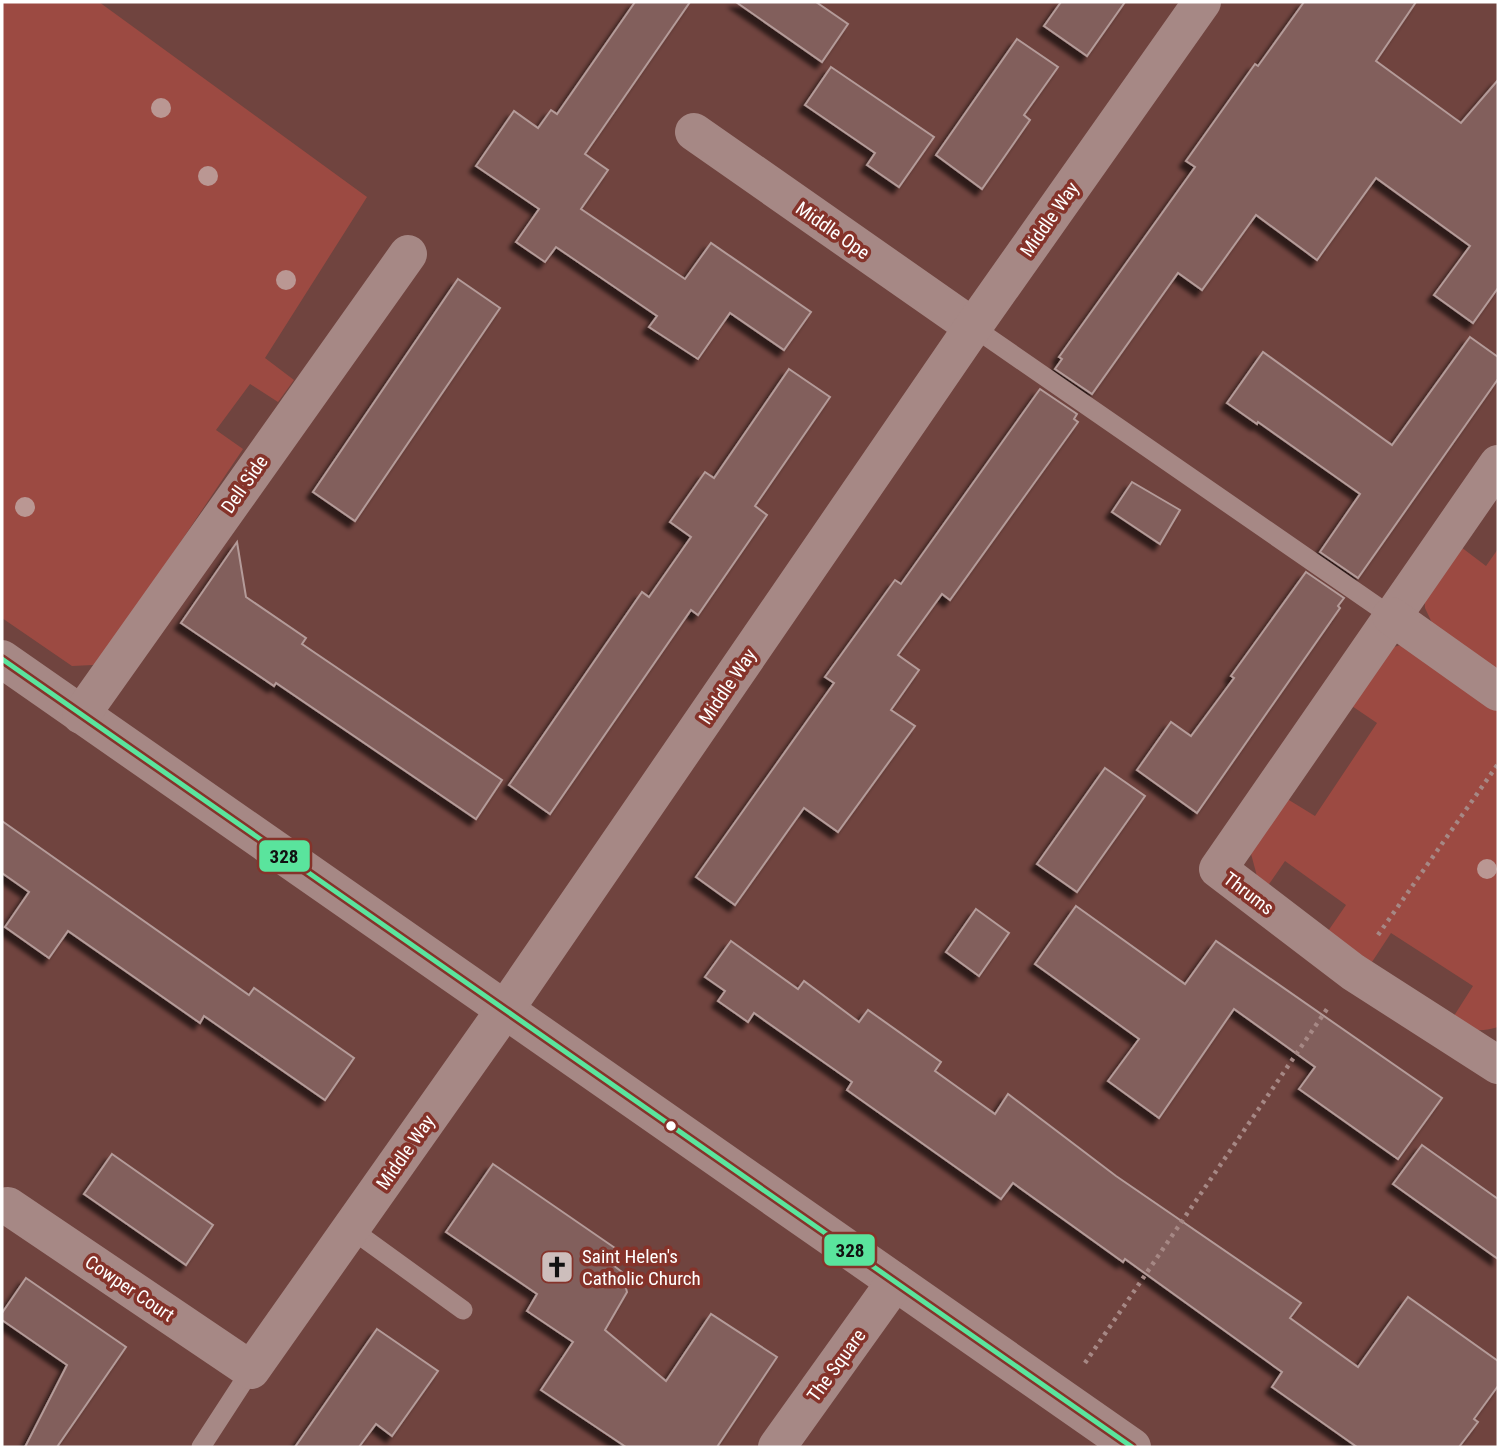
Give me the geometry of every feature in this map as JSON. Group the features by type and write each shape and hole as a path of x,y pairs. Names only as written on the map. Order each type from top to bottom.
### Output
{"street":[{"name":"Middle Way","path":"251,1370 504,1011 973,327 1202,2"},
{"name":"Middle Ope","path":"694,132 973,327"},
{"name":"Dell Side","path":"81,715 408,254"},
{"name":"Thrums","path":"1498,464 1218,869 1353,972 1498,1065"},
{"path":"1391,617 1498,692"},
{"path":"2,659 1132,1447"},
{"name":"Cowper Court","path":"8,1206 251,1370"},
{"name":"The Square","path":"777,1447 895,1282"}],"lane":[{"path":"973,327 1391,617"},
{"path":"351,1229 463,1310"},
{"path":"201,1447 251,1370"}],"path":[{"path":"1061,1398 1498,764"}],"shaded area":[{"path":"2,2 99,2 367,197 265,358 294,380 278,402 250,384 216,430 243,449 102,659 93,665 72,666 2,618"},
{"path":"1457,544 1486,566 1498,549 1498,672 1433,625 1425,608 1424,590"},
{"path":"1404,644 1498,710 1498,1027 1490,1029 1474,1030 1452,1019 1473,986 1391,933 1370,965 1326,934 1346,905 1285,861 1265,890 1258,880 1250,850 1284,797 1315,816 1377,723 1346,702 1387,649"}],"building":[{"path":"635,2 690,2 585,154 608,170 581,209 685,279 711,243 811,312 784,350 730,313 698,359 649,327 657,316 556,247 545,262 516,242 539,209 476,166 514,111 538,128 551,110 557,114"},
{"path":"736,2 816,2 848,24 822,62"},
{"path":"1061,2 1125,2 1087,56 1044,26"},
{"path":"1304,2 1416,2 1376,61 1461,123 1498,80 1498,288 1473,323 1434,295 1470,246 1376,178 1317,260 1256,215 1202,290 1178,273 1092,394 1055,369 1062,359 1059,357 1195,167 1186,161 1255,64 1258,66"},
{"path":"1017,39 1058,67 1024,115 1030,120 982,189 936,155"},
{"path":"831,67 934,137 899,187 867,165 875,153 805,105"},
{"path":"458,279 500,308 355,521 313,492"},
{"path":"1470,337 1498,357 1498,379 1358,578 1320,552 1360,494 1227,403 1263,352 1392,445"},
{"path":"789,369 830,397 755,506 767,515 698,615 691,610 550,814 509,785 642,592 649,597 691,537 670,522 705,472 714,478"},
{"path":"1040,389 1077,414 1074,419 1078,422 950,600 942,594 898,655 919,670 891,710 915,726 838,832 804,808 735,905 696,877 834,683 825,677 895,580 901,584"},
{"path":"1132,482 1180,510 1160,544 1112,512"},
{"path":"237,542 246,597 306,638 302,644 502,780 476,819 276,683 274,686 181,623"},
{"path":"1306,572 1344,598 1338,606 1340,608 1197,813 1137,770 1171,722 1191,736"},
{"path":"1105,768 1145,796 1077,892 1037,864"},
{"path":"2,821 249,995 254,988 354,1058 325,1100 204,1016 200,1023 68,931 49,958 5,927 29,892 2,873"},
{"path":"1076,906 1185,984 1216,941 1442,1098 1398,1159 1299,1089 1315,1067 1234,1009 1159,1118 1108,1081 1139,1039 1035,964"},
{"path":"976,909 1009,933 979,976 946,952"},
{"path":"731,941 798,989 804,981 859,1022 868,1010 941,1062 935,1071 995,1114 1008,1094 1116,1176 1301,1303 1290,1318 1358,1367 1408,1297 1498,1361 1498,1386 1474,1419 1478,1422 1459,1447 1357,1447 1272,1387 1282,1372 1125,1259 1123,1262 1013,1183 1001,1199 847,1090 852,1082 754,1013 748,1022 718,1001 725,991 705,977"},
{"path":"1422,1145 1498,1199 1498,1259 1393,1184"},
{"path":"112,1154 213,1225 186,1265 84,1194"},
{"path":"493,1164 615,1248 609,1262 622,1272 627,1292 605,1330 666,1381 711,1314 777,1357 717,1447 626,1447 541,1390 573,1342 527,1311 537,1294 446,1232"},
{"path":"26,1278 126,1347 57,1447 25,1447 67,1365 2,1320 2,1313"},
{"path":"377,1329 438,1371 392,1436 376,1424 359,1447 295,1447"}],"transit line":[{"name":"328","path":"2,659 1132,1447"}],"place":[{"name":"Saint Helen's Catholic Church","path":"557,1267"}]}
